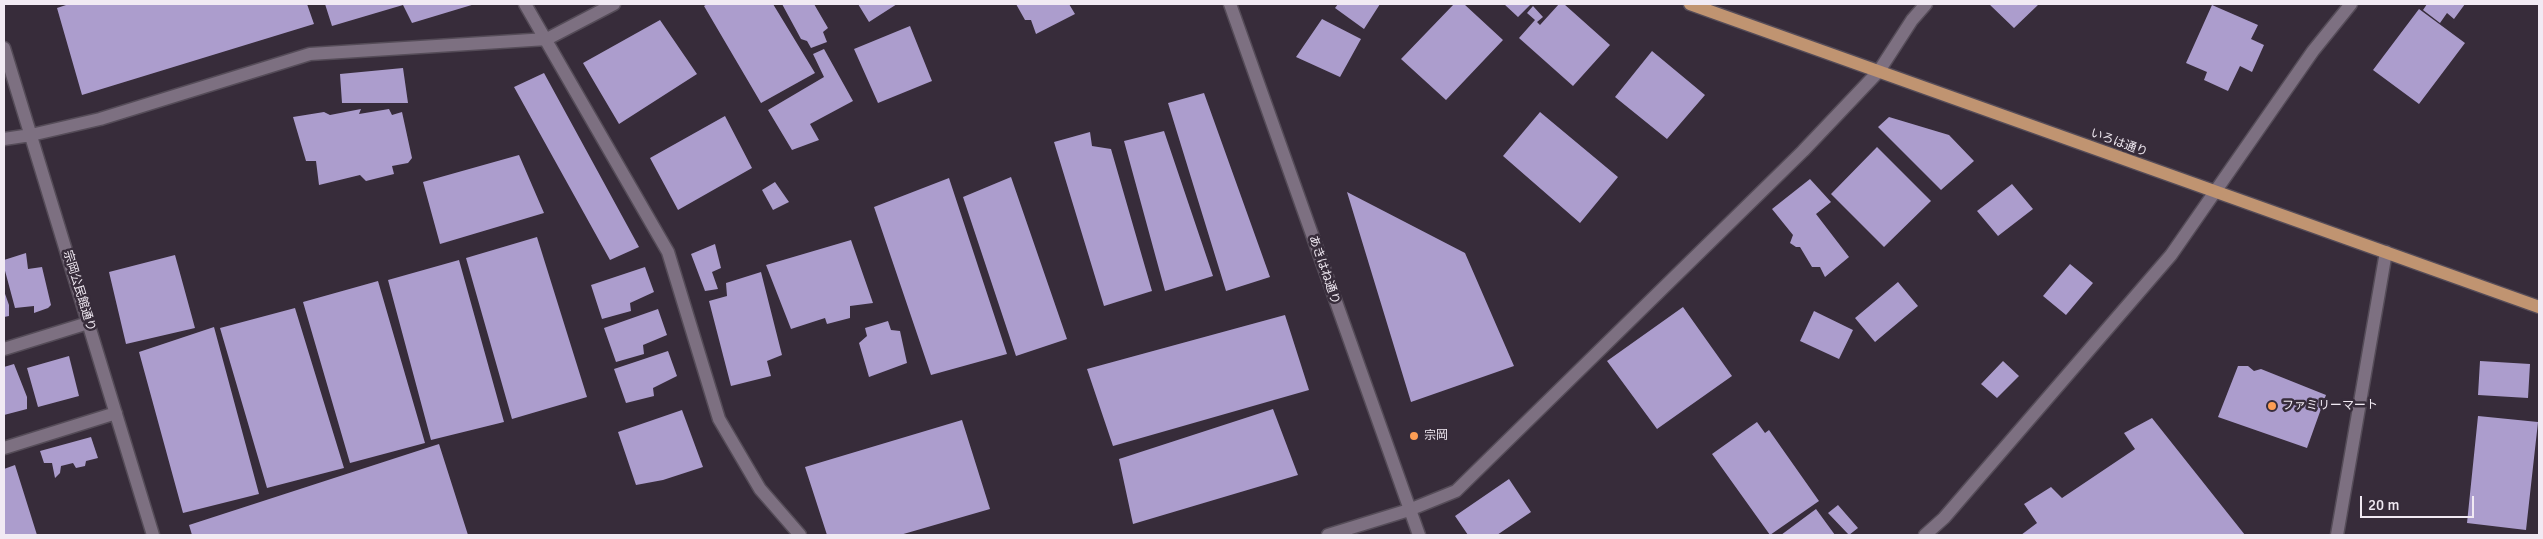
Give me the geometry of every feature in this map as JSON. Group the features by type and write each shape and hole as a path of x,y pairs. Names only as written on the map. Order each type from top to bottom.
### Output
{"main road":[{"name":"いろは通り","path":"1690,4 2215,193 2539,307"}],"street":[{"path":"525,4 668,252 720,419 760,489 800,535"},
{"path":"4,139 31,135 100,119 310,54 546,39 614,4"},
{"name":"あきはね通り","path":"1230,4 1419,535"},
{"path":"1328,535 1409,510 1456,491 1803,151 1879,71 1912,20 1926,4"},
{"path":"1925,535 1944,518 2144,289 2215,193 2313,50 2351,4"},
{"name":"宗岡公民館通り","path":"4,48 153,535"},
{"path":"2337,535 2386,252"},
{"path":"4,349 88,323"},
{"path":"4,448 116,413"}],"building":[{"path":"69,4 307,4 314,24 82,95 57,8"},
{"path":"325,4 475,4 412,23 403,5 332,26"},
{"path":"707,4 773,4 815,73 761,103 704,6"},
{"path":"782,4 814,4 828,28 823,32 827,42 811,48 807,41 801,39"},
{"path":"858,4 897,4 869,22"},
{"path":"1016,4 1069,4 1075,14 1036,34 1031,20 1025,20"},
{"path":"1338,4 1380,4 1364,29 1335,8"},
{"path":"1454,4 1464,4 1503,40 1446,100 1401,59"},
{"path":"1504,4 1531,4 1518,17"},
{"path":"1559,4 1564,4 1610,45 1573,86 1519,38 1535,20 1527,13 1533,6 1543,17 1537,22 1540,25"},
{"path":"1989,4 2039,4 2014,28"},
{"path":"2427,4 2465,4 2454,19 2447,13 2440,23 2423,10"},
{"path":"2212,5 2258,25 2251,39 2264,45 2252,72 2240,66 2228,91 2204,80 2207,72 2186,63"},
{"path":"2419,9 2465,43 2419,104 2373,70"},
{"path":"1322,19 1361,39 1340,77 1296,57"},
{"path":"660,20 697,74 619,124 583,63"},
{"path":"910,26 932,81 878,103 854,49"},
{"path":"824,49 853,101 810,124 819,140 792,150 768,110 824,77 813,54"},
{"path":"1652,51 1705,95 1667,139 1615,97"},
{"path":"403,68 408,103 342,103 340,74"},
{"path":"544,73 639,247 610,260 514,87"},
{"path":"1204,93 1270,277 1226,291 1168,103"},
{"path":"361,109 359,114 389,109 392,115 402,112 412,158 408,163 392,166 394,174 366,181 360,175 319,185 316,161 306,161 293,117 324,112 330,115"},
{"path":"1540,112 1618,177 1580,223 1503,156"},
{"path":"725,116 752,168 678,210 650,158"},
{"path":"1889,117 1949,135 1974,161 1941,190 1878,127"},
{"path":"1164,131 1213,276 1165,291 1124,141"},
{"path":"1090,132 1092,146 1111,149 1152,291 1104,306 1054,142"},
{"path":"1877,147 1931,201 1884,247 1831,194"},
{"path":"519,155 544,213 440,244 423,182"},
{"path":"1011,177 1067,339 1016,356 963,197"},
{"path":"949,178 1007,354 931,375 874,207"},
{"path":"1810,179 1831,202 1816,214 1849,257 1825,277 1820,267 1812,267 1800,247 1790,243 1793,235 1772,209"},
{"path":"775,182 789,202 773,210 762,190"},
{"path":"2012,184 2033,209 1998,236 1977,211"},
{"path":"1347,192 1465,253 1514,366 1411,402"},
{"path":"537,237 587,397 512,419 466,258"},
{"path":"851,240 873,303 850,306 850,318 827,324 825,318 791,329 766,265"},
{"path":"715,244 721,268 712,272 718,289 705,291 691,254"},
{"path":"26,253 28,269 42,267 51,305 34,313 34,306 15,308 4,267 4,260"},
{"path":"175,255 195,328 126,344 109,272"},
{"path":"459,260 504,422 431,440 388,280"},
{"path":"2070,264 2093,283 2066,315 2043,296"},
{"path":"645,267 654,292 630,303 631,311 602,319 591,285"},
{"path":"761,272 782,355 767,361 771,376 731,386 709,301 727,296 726,283"},
{"path":"378,281 425,443 350,463 303,302"},
{"path":"1898,282 1918,306 1875,342 1855,318"},
{"path":"4,291 9,305 9,316 4,317"},
{"path":"1683,307 1732,376 1657,429 1607,361"},
{"path":"295,308 344,468 267,488 220,328"},
{"path":"658,309 667,335 643,345 644,354 616,362 604,328"},
{"path":"1814,311 1853,330 1839,359 1800,341"},
{"path":"1285,315 1309,390 1113,446 1087,369"},
{"path":"888,321 891,330 900,331 907,363 869,377 859,343 867,336 865,328"},
{"path":"214,327 259,494 183,513 139,352"},
{"path":"668,351 677,376 653,388 654,396 626,403 614,369"},
{"path":"69,356 79,396 38,407 27,368"},
{"path":"2003,361 2019,376 1997,398 1981,384"},
{"path":"2480,361 2530,364 2528,398 2478,395"},
{"path":"14,364 27,397 27,409 4,415 4,367"},
{"name":"ファミリーマート","path":"2238,366 2248,366 2254,371 2261,369 2326,395 2307,448 2218,417"},
{"path":"1273,409 1298,475 1133,524 1119,459"},
{"path":"682,410 703,467 663,480 636,485 618,432"},
{"path":"2478,416 2538,422 2526,530 2467,523"},
{"path":"2152,418 2245,535 2021,535 2037,523 2024,504 2051,487 2062,498 2135,449 2124,433"},
{"path":"962,420 990,509 900,535 827,535 805,467"},
{"path":"1757,422 1765,433 1769,430 1819,501 1770,535 1712,454"},
{"path":"91,437 98,458 86,461 85,466 76,468 73,463 61,466 60,473 55,478 52,463 44,463 40,451"},
{"path":"439,444 468,535 192,535 189,525"},
{"path":"15,465 37,535 4,535 4,469"},
{"path":"1509,479 1531,512 1497,535 1468,535 1455,516"},
{"path":"1838,505 1858,528 1849,535 1828,513"},
{"path":"1816,509 1835,535 1781,535"}],"place":[{"name":"ファミリーマート","path":"2272,406"},
{"name":"宗岡","path":"1414,436"}]}
